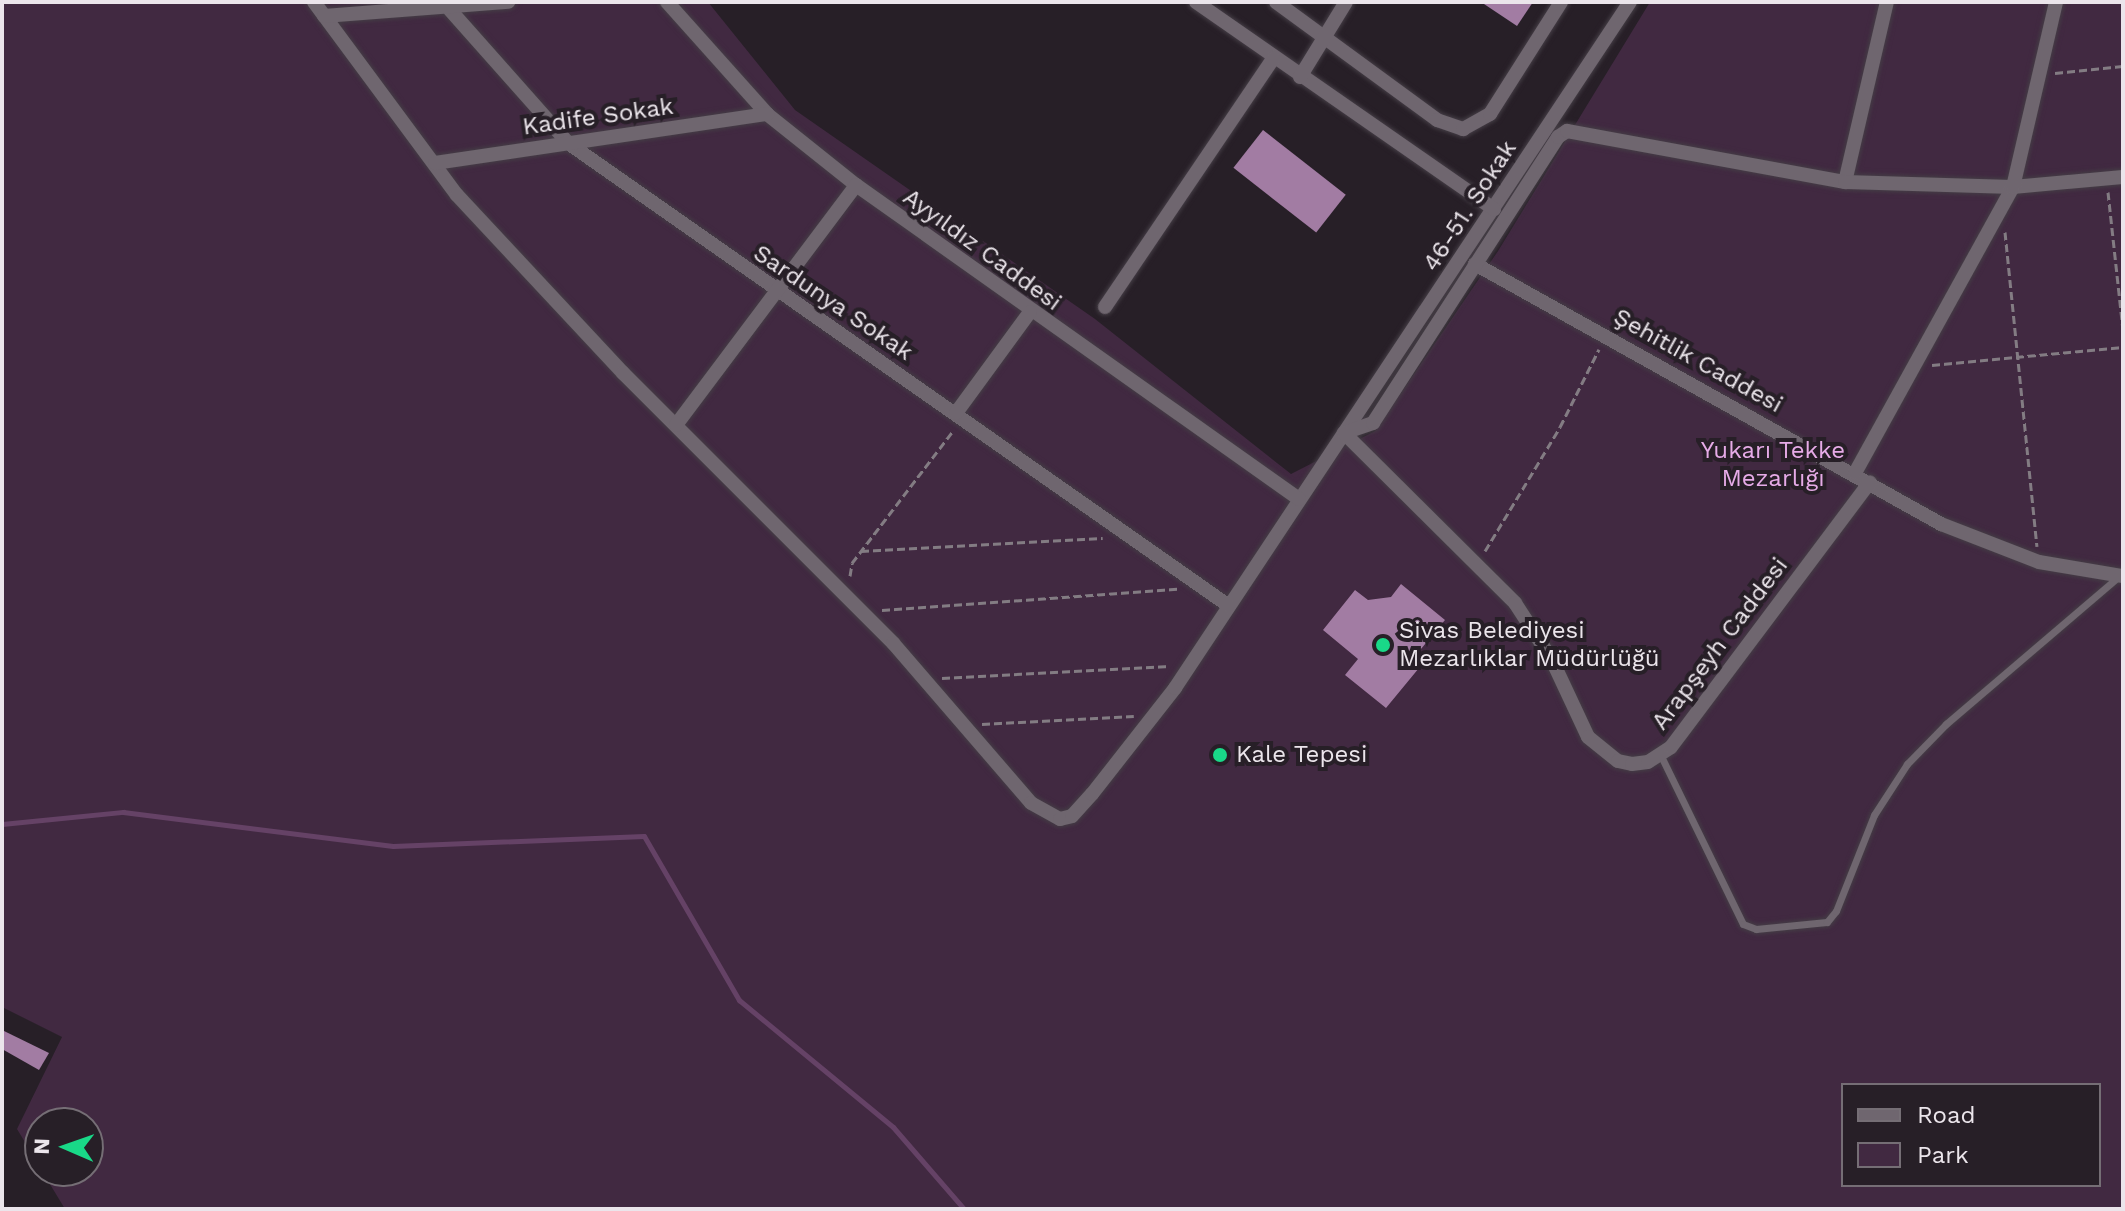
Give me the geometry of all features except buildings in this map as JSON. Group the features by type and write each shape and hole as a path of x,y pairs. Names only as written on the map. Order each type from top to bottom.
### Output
{"street":[{"path":"314,2 435,163 497,239 857,607 966,725"},
{"path":"324,16 508,2"},
{"name":"Ayyıldız Caddesi","path":"667,2 767,114 856,185 1030,312 1299,499"},
{"path":"1196,2 1273,59 1494,209"},
{"path":"1276,2 1437,120 1472,128 1490,114 1561,2"},
{"path":"1300,77 1346,2"},
{"name":"46-51. Sokak","path":"966,725 1039,811 1060,819 1072,816 1190,666 1630,2"},
{"path":"1887,2 1845,182 2013,187 2123,177"},
{"path":"1855,473 1910,367 2013,187 2056,2"},
{"name":"Sardunya Sokak","path":"445,5 568,143 776,292 960,416 1229,606"},
{"path":"1105,307 1273,59"},
{"name":"Kadife Sokak","path":"435,163 767,114"},
{"name":"46-51. Sokak","path":"1344,433 1373,423 1558,137 1567,131 1845,182"},
{"path":"676,425 856,185"},
{"name":"Şehitlik Caddesi","path":"1475,264 1855,473 1941,524 2039,562 2121,576"},
{"path":"960,416 1030,312"},
{"name":"Arapşeyh Caddesi","path":"1344,433 1522,614 1552,660 1588,737 1618,761 1648,762 1671,747 1870,482"}],"lane":[{"path":"1660,754 1743,924 1756,929 1827,922 1874,815 1907,764 1946,724 2121,576"}],"path":[{"path":"2038,75 2123,66"},
{"path":"2107,179 2123,331"},
{"path":"2002,205 2039,562"},
{"path":"1476,564 1560,427 1606,335"},
{"path":"1910,367 2123,347"},
{"path":"960,416 850,570 857,607 1203,587"},
{"path":"861,551 1131,536"},
{"path":"925,678 1190,666"},
{"path":"966,725 1154,715"}],"green space":[{"name":"Yukarı Tekke Mezarlığı","path":"2,2 708,2 795,110 1095,319 1291,474 1375,431 1498,251 1650,2 2123,2 2123,1209 65,1209 52,1187 104,1187 104,1107 28,1107 62,1037 2,1007"},
{"path":"24,1115 24,1141 17,1129"}],"waterway":[{"path":"2,824 123,812 393,846 644,836 739,1000 893,1127 964,1209"}],"place":[{"name":"Sivas Belediyesi Mezarlıklar Müdürlüğü","path":"1383,645"},
{"name":"Kale Tepesi","path":"1220,755"}]}
